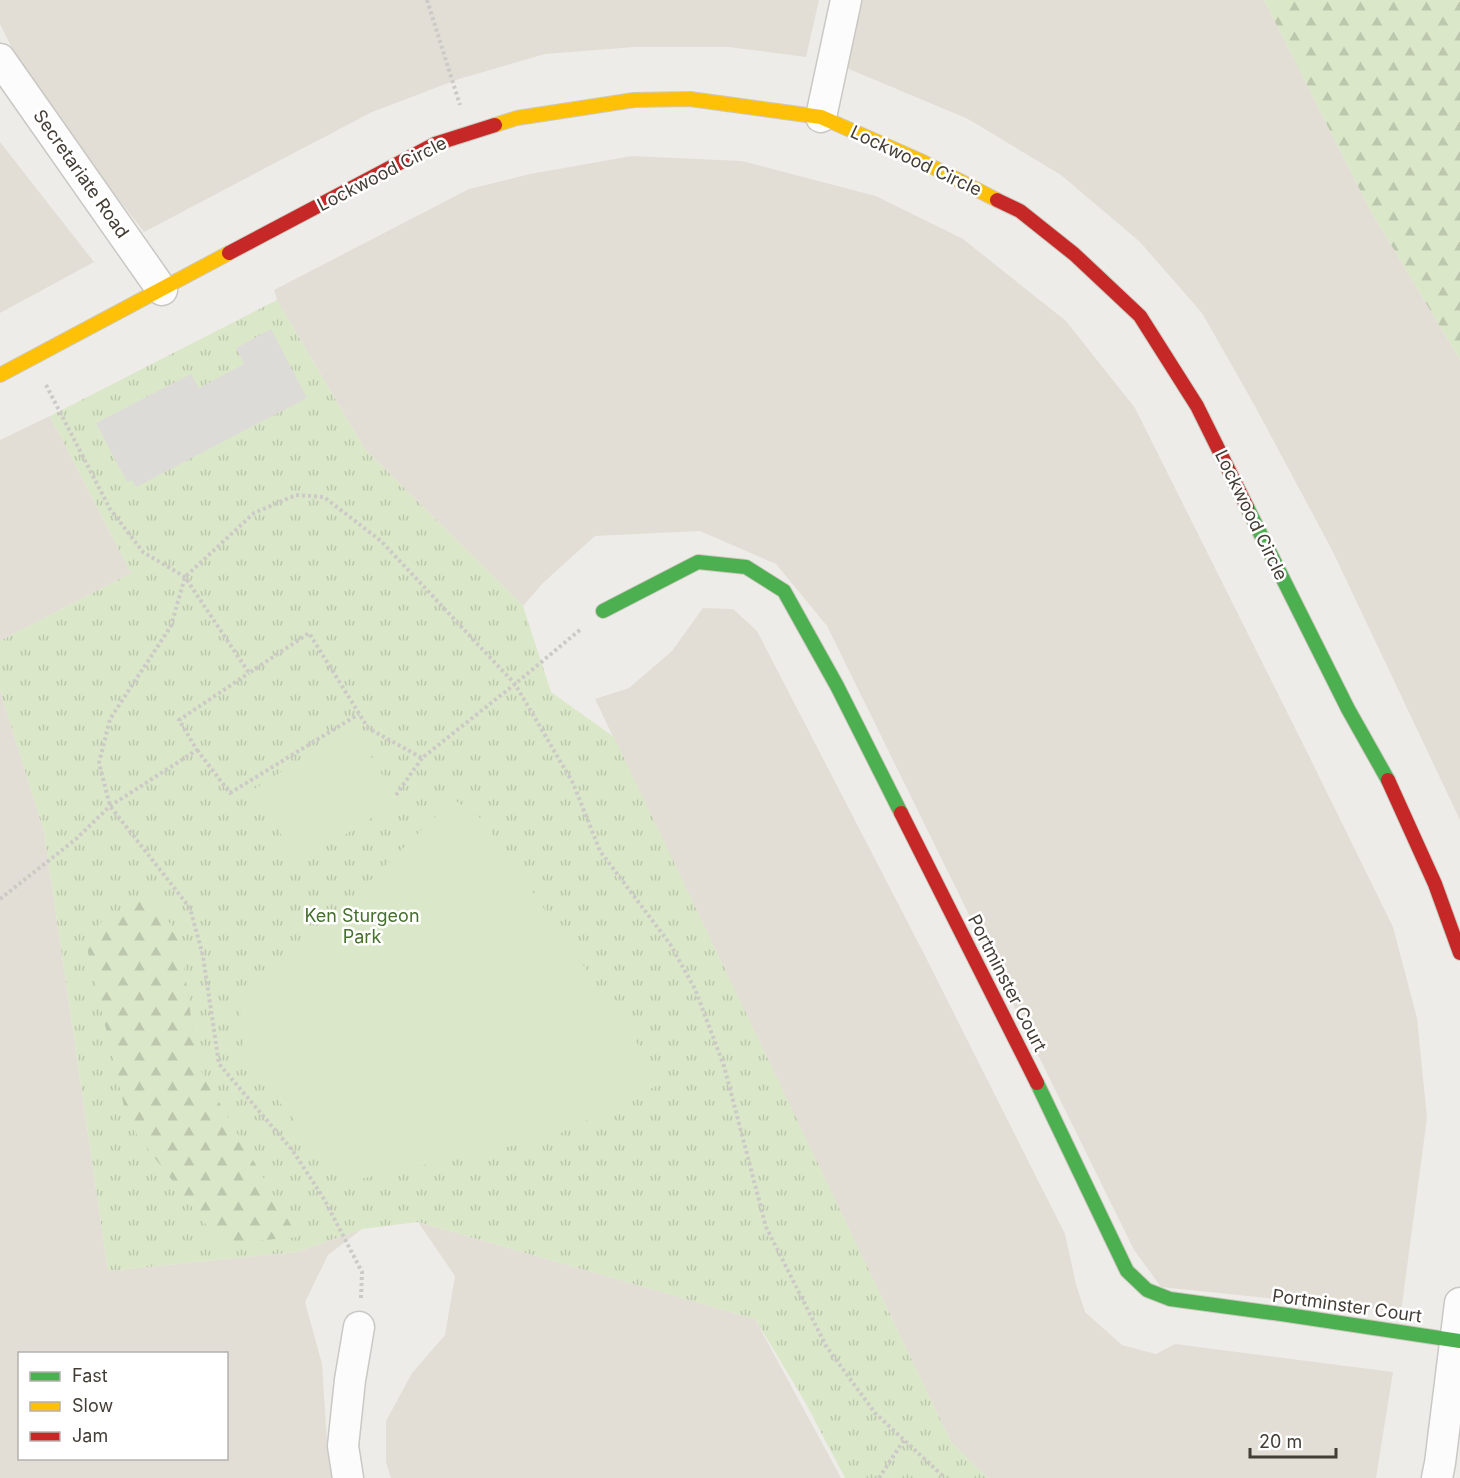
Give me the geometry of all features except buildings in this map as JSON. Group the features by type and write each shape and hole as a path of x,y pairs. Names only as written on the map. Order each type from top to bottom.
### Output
{"street":[{"path":"821,117 846,0"},
{"name":"Secretariate Road","path":"0,59 162,290"},
{"name":"Lockwood Circle","path":"0,375 435,144 469,133 517,118 634,100 690,99 821,117 923,162 1020,211 1074,254 1140,316 1197,406 1348,709 1384,772 1435,884 1460,952"},
{"name":"Portminster Court","path":"603,611 698,562 746,567 784,591 837,686 1031,1072 1127,1271 1147,1290 1170,1299 1457,1341"},
{"path":"1437,1478 1457,1341 1460,1303"},
{"path":"348,1478 343,1446 350,1380 359,1328"}],"path":[{"path":"427,0 469,133"},
{"path":"32,358 110,509 144,552 185,578 249,674"},
{"path":"359,1328 362,1272 324,1199 293,1151 219,1064 203,956 190,908 110,806 99,763 110,719 171,627 185,578 254,513 296,495 324,497 381,541 515,684 573,783 600,851 670,944 695,989 724,1066 766,1227 820,1336 875,1413 945,1478"},
{"path":"396,795 422,758 603,611"},
{"path":"359,714 230,793 197,750 179,720 309,633 368,728 422,758"},
{"path":"0,899 76,839 110,806 197,750"},
{"path":"879,1478 904,1440"}],"shaded area":[{"path":"0,0 819,0 806,57 728,47 635,47 545,54 459,79 372,112 144,232 30,85 0,24"},
{"path":"860,0 1264,0 1369,208 1460,360 1460,820 1332,550 1202,313 1140,242 1061,175 968,119 844,67"},
{"path":"0,142 94,262 0,313"},
{"path":"632,156 742,161 876,196 963,239 1066,321 1135,408 1393,927 1417,1018 1427,1118 1401,1312 1161,1287 1134,1250 827,626 776,564 700,531 595,536 544,582 523,606 364,448 277,300 274,290 469,189 530,174"},
{"path":"271,329 307,398 136,487 132,480 127,482 96,423 191,374 199,388 244,364 236,348"},
{"path":"50,416 131,573 0,641 0,440"},
{"path":"703,608 733,609 757,631 920,946 1065,1234 1085,1312 1122,1345 1156,1354 1175,1344 1393,1372 1376,1478 988,1478 951,1442 595,699 629,688 672,651"},
{"path":"0,690 44,832 108,1271 297,1252 362,1229 328,1255 305,1302 322,1364 328,1457 332,1478 0,1478"},
{"path":"418,1222 755,1319 841,1478 391,1478 386,1462 386,1421 412,1373 445,1335 455,1276"}],"green space":[{"path":"1264,0 1460,0 1460,360 1369,208"},
{"name":"Ken Sturgeon Park","path":"277,300 364,448 523,606 551,692 614,737 951,1442 988,1478 845,1478 805,1402 755,1319 418,1222 362,1229 297,1252 108,1271 44,832 0,690 0,641 131,573 50,416"},
{"path":"352,727 399,801 299,863 253,790"},
{"path":"453,799 482,819 664,1082 552,1137 346,1182 271,1092 244,1051 240,1009"},
{"path":"150,895 180,938 198,1066 298,1237 221,1244 128,1123 87,948 107,914 124,911"}],"traffic: fast":[{"path":"1247,507 1348,709 1388,780"},
{"path":"603,611 698,562 746,567 784,591 837,686 901,813"},
{"path":"1037,1083 1127,1271 1147,1290 1170,1299 1460,1341"}],"traffic: slow":[{"path":"495,125 517,118 634,100 690,99 821,117 923,162 997,200"},
{"path":"0,375 229,253"}],"traffic: jam":[{"path":"229,253 435,144 495,125"},
{"path":"997,200 1020,211 1074,254 1140,316 1197,406 1247,507"},
{"path":"1388,780 1435,884 1460,953"},
{"path":"901,813 1037,1083"}]}
